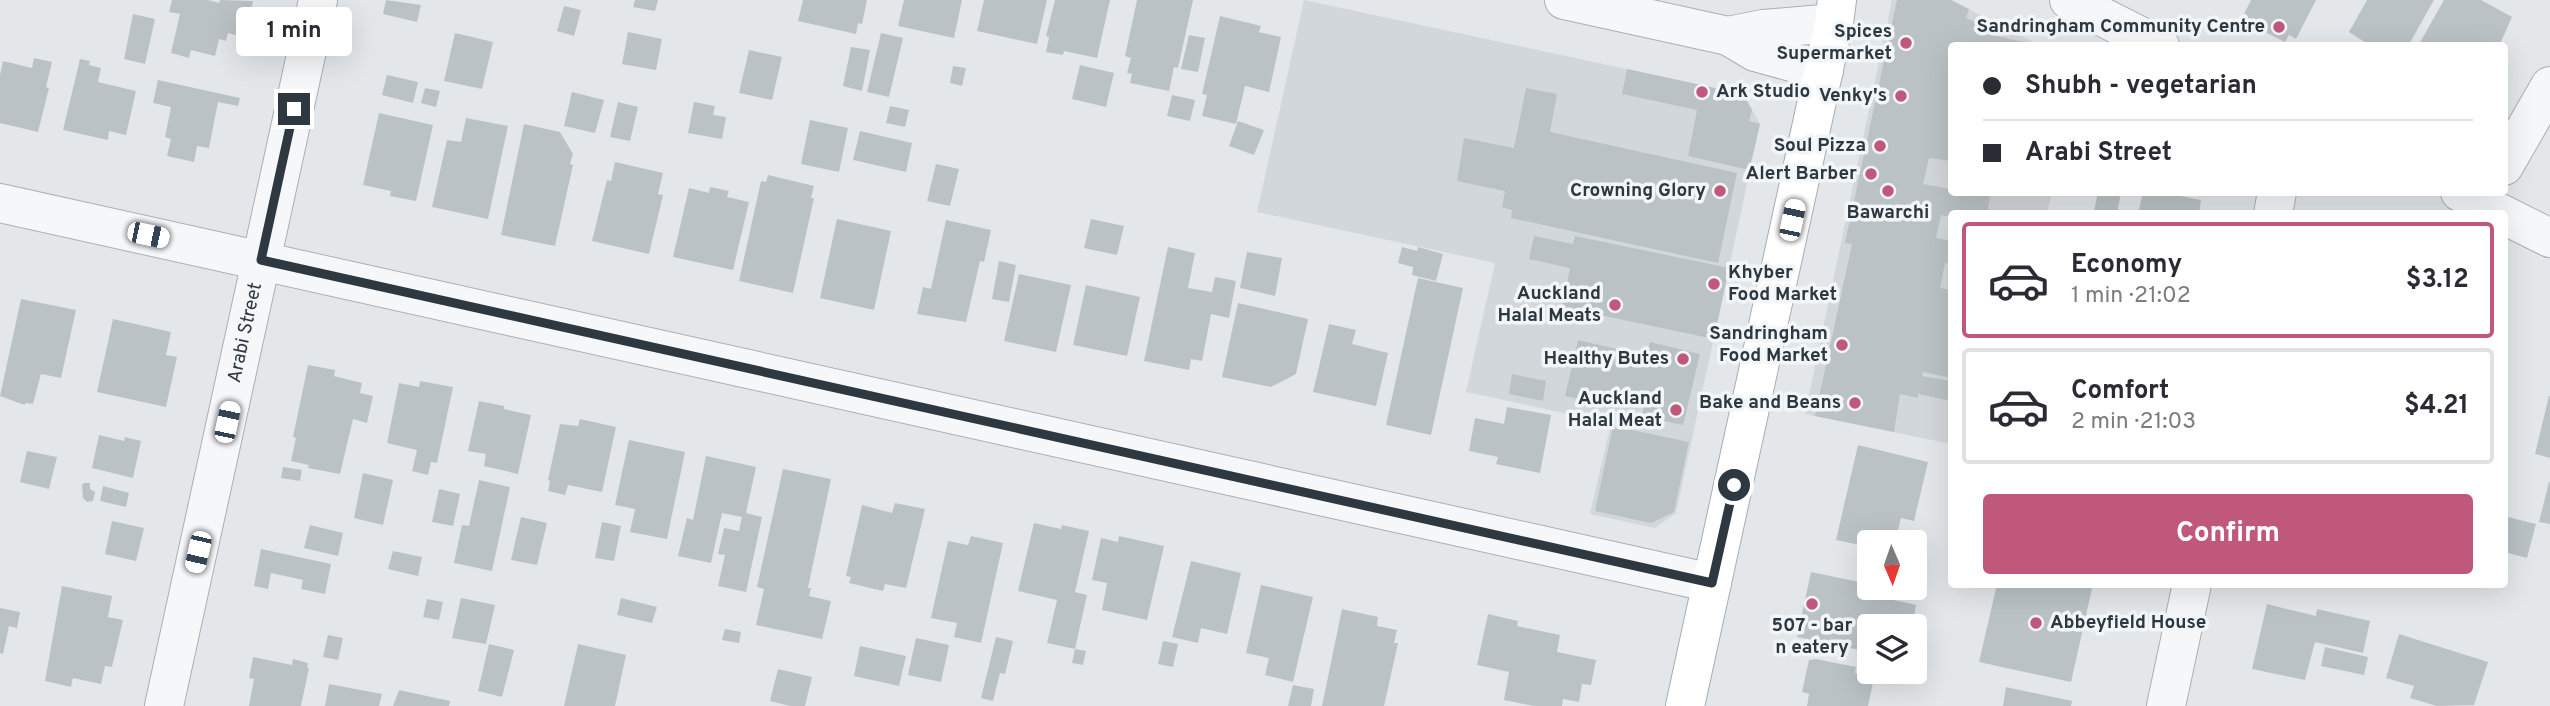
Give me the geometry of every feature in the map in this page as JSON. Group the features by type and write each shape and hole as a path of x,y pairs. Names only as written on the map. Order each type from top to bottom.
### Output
{"main road":[{"path":"1685,706 1835,11"}],"street":[{"name":"Arabi Street","path":"164,706 318,0"},
{"path":"1564,0 1728,36 1755,51 1824,71"},
{"path":"2069,0 2152,42"},
{"path":"1728,36 1835,11"},
{"path":"2508,159 2550,86"},
{"path":"0,203 1712,583"},
{"path":"2508,214 2550,238"},
{"path":"2166,706 2191,588"}],"shaded area":[{"path":"1304,0 1743,94 1760,124 1676,513 1655,528 1590,514 1611,423 1466,392 1495,263 1257,212"},
{"path":"1892,0 1951,0 2033,42 1948,42 1948,196 2051,196 2048,210 1948,210 1948,443 1805,414"}],"building":[{"path":"172,0 208,0 219,3 220,0 253,1 246,38 228,33 226,41 219,39 215,56 191,50 189,58 171,53 180,14 169,12"},
{"path":"386,0 421,5 417,22 383,14"},
{"path":"635,0 658,0 655,11 633,7"},
{"path":"803,0 867,0 862,24 858,23 856,34 798,21"},
{"path":"904,0 962,0 954,38 898,26"},
{"path":"984,0 1047,0 1037,44 977,31"},
{"path":"1055,0 1110,0 1097,58 1064,51 1063,55 1046,52 1049,37 1046,36"},
{"path":"1137,0 1193,0 1178,68 1174,67 1169,91 1130,83 1132,74 1127,73 1131,58 1125,56"},
{"path":"1897,0 1951,0 1969,9 1966,18 1997,31 1996,36 2024,42 1948,42 1948,161 1929,158 1923,184 1948,188 1948,196 1990,197 1988,210 1948,210 1948,216 1941,215 1936,238 1948,240 1948,264 1945,263 1940,288 1948,289 1948,377 1923,372 1922,376 1948,380 1948,400 1918,394 1918,398 1900,394 1894,432 1815,416 1852,244 1845,243"},
{"name":"Sandringham Community Centre","path":"2251,0 2316,0 2296,39 2289,35 2285,42 2241,20"},
{"path":"2367,0 2434,0 2410,42 2365,42 2349,32"},
{"path":"2444,0 2481,0 2512,17 2501,42 2420,42"},
{"path":"564,6 581,10 574,36 557,31"},
{"path":"133,14 155,19 145,64 124,59"},
{"path":"1220,16 1261,26 1259,32 1281,37 1269,92 1245,86 1236,124 1202,116 1207,95 1202,94"},
{"path":"628,32 662,39 656,70 622,64"},
{"path":"455,33 493,42 482,89 444,81"},
{"path":"881,33 903,38 889,97 867,92"},
{"path":"1189,35 1205,38 1198,72 1181,69"},
{"path":"851,47 870,50 862,91 843,86"},
{"path":"749,50 782,57 772,100 739,93"},
{"path":"34,58 52,62 46,87 49,88 38,132 0,123 0,75 3,61 32,68"},
{"path":"80,59 90,61 89,65 101,68 98,82 136,91 126,135 109,131 108,140 63,130"},
{"path":"1080,65 1114,73 1106,107 1072,99"},
{"path":"953,66 966,68 962,86 950,83"},
{"path":"1627,69 1743,94 1752,110 1749,121 1760,124 1749,170 1688,156 1697,110 1622,94"},
{"path":"387,75 418,82 413,103 382,95"},
{"path":"158,80 240,98 238,106 218,102 209,148 197,146 194,162 167,156 171,139 165,137 171,107 153,103"},
{"path":"425,88 440,91 436,107 421,103"},
{"path":"1526,88 1557,94 1550,132 1737,173 1718,263 1511,218 1512,210 1502,207 1505,191 1457,181 1464,138 1514,148"},
{"path":"572,92 604,100 595,133 564,126"},
{"path":"1172,95 1195,100 1190,121 1167,116"},
{"path":"618,102 638,107 630,141 610,137"},
{"path":"694,102 715,106 713,115 726,117 722,139 688,133"},
{"path":"890,106 909,110 905,127 886,123"},
{"path":"379,113 433,125 416,201 390,196 391,191 363,185"},
{"path":"466,118 508,126 488,219 432,207 447,140 461,142"},
{"path":"810,120 848,128 839,172 801,164"},
{"path":"1238,121 1264,130 1254,155 1229,146"},
{"path":"524,124 560,132 573,154 570,164 573,165 555,246 501,235"},
{"path":"860,131 912,143 906,172 853,160"},
{"path":"615,162 663,173 658,194 663,195 649,254 592,241 607,180 611,181"},
{"path":"936,164 959,169 950,206 927,201"},
{"path":"768,175 814,186 811,198 814,198 793,293 739,281 761,181 766,182"},
{"path":"710,187 729,191 727,197 749,202 733,270 673,257 689,188 709,193"},
{"path":"2097,196 2120,196 2118,210 2094,210"},
{"path":"2142,196 2181,196 2201,200 2200,210 2139,210"},
{"path":"837,219 891,231 874,310 820,298"},
{"path":"1091,219 1124,226 1117,255 1084,248"},
{"path":"946,220 991,230 984,262 980,261 966,322 917,314 923,287 931,289"},
{"path":"1534,236 1573,244 1575,236 1729,268 1714,339 1562,307 1570,268 1529,259"},
{"path":"1168,247 1195,253 1188,288 1212,292 1215,277 1236,281 1229,318 1211,314 1202,361 1191,359 1189,370 1144,361"},
{"path":"1402,247 1417,251 1418,247 1443,254 1436,281 1412,275 1413,267 1398,263"},
{"path":"1247,252 1282,258 1275,296 1240,288"},
{"path":"999,261 1016,265 1009,302 992,299"},
{"path":"1019,274 1071,285 1056,352 1004,341"},
{"path":"1418,278 1463,288 1431,435 1386,425"},
{"path":"1086,285 1140,297 1127,356 1073,345"},
{"path":"21,299 76,310 61,378 41,374 33,404 25,405 0,396"},
{"path":"1238,303 1308,319 1296,374 1271,387 1222,377"},
{"path":"113,319 171,332 166,355 177,357 166,407 97,392"},
{"path":"1329,324 1356,330 1352,344 1388,353 1376,406 1313,392"},
{"path":"1578,340 1647,356 1650,342 1700,354 1683,425 1642,416 1644,406 1612,398 1610,406 1565,396"},
{"path":"308,365 335,370 334,376 362,383 360,393 373,396 367,423 353,419 340,474 308,468 309,465 291,461 296,438 293,437"},
{"path":"1512,374 1546,381 1543,401 1509,394"},
{"path":"420,381 453,387 437,463 431,462 428,475 412,471 417,450 387,443 399,383 419,387"},
{"path":"2550,396 2550,458 2535,454"},
{"path":"479,401 531,415 518,474 484,466 486,454 468,451"},
{"path":"1507,407 1551,415 1540,473 1496,464 1498,457 1469,451 1475,418 1504,424"},
{"path":"580,419 616,427 602,492 568,485 565,495 548,491 560,424 578,426"},
{"path":"1613,426 1689,442 1674,512 1651,523 1595,511"},
{"path":"99,435 124,441 125,437 141,441 133,478 92,468"},
{"path":"629,440 685,452 667,539 630,532 635,509 615,505"},
{"path":"1858,445 1928,462 1914,521 1901,518 1898,530 1857,530 1857,544 1836,540"},
{"path":"27,451 57,457 49,489 20,482"},
{"path":"706,456 756,467 746,513 762,517 746,592 718,586 725,555 718,554 724,528 739,531 742,517 722,513 711,563 678,556 687,518 693,520"},
{"path":"283,467 302,470 300,481 281,478"},
{"path":"783,469 831,479 808,588 811,588 809,596 831,601 822,639 756,625 764,589 757,587"},
{"path":"363,473 393,480 383,525 354,518"},
{"path":"479,480 510,487 492,571 454,563 462,525 469,526"},
{"path":"2550,482 2550,524 2539,522"},
{"path":"84,483 90,483 90,489 95,492 93,501 87,502 83,498"},
{"path":"103,486 129,493 126,507 100,501"},
{"path":"439,489 460,494 453,526 432,522"},
{"path":"895,503 925,509 906,588 885,584 883,591 849,583 851,577 846,576 862,505 892,513"},
{"path":"521,517 547,523 537,565 511,560"},
{"path":"2508,517 2536,524 2527,558 2508,553"},
{"path":"112,521 144,528 136,561 105,554"},
{"path":"602,522 621,526 614,561 595,558"},
{"path":"1034,523 1089,531 1075,592 1087,595 1075,649 1047,643 1057,600 1018,591"},
{"path":"310,525 343,533 338,556 304,548"},
{"path":"971,536 1003,543 981,643 954,637 957,623 931,618 948,541 968,545"},
{"path":"1119,536 1164,546 1147,620 1102,610 1107,583 1092,580 1101,538 1118,542"},
{"path":"261,549 331,564 325,594 301,589 303,580 271,573 268,589 254,586"},
{"path":"393,551 422,557 418,576 388,569"},
{"path":"1191,561 1241,573 1227,634 1201,628 1198,643 1172,637"},
{"path":"1811,572 1857,582 1857,600 1894,600 1916,605 1914,614 1857,614 1857,650 1797,637"},
{"path":"1261,585 1313,597 1293,682 1265,675 1269,658 1246,653"},
{"path":"62,586 112,596 108,617 123,620 112,667 105,666 101,684 73,678 71,687 45,681"},
{"name":"Abbeyfield House","path":"1996,588 2092,588 2071,682 1979,662"},
{"path":"461,598 495,605 486,644 452,638"},
{"path":"621,598 657,607 652,623 617,615"},
{"path":"427,599 443,602 439,620 423,617"},
{"path":"2267,604 2316,616 2317,609 2370,621 2363,653 2315,642 2305,680 2252,669"},
{"path":"0,608 20,612 17,628 9,626 3,654 0,653"},
{"path":"1342,609 1378,617 1377,626 1397,630 1394,643 1398,643 1384,706 1322,706"},
{"path":"1488,614 1518,621 1517,626 1560,635 1557,652 1596,660 1591,685 1582,684 1579,702 1563,699 1562,706 1534,706 1504,700 1509,672 1477,665"},
{"path":"725,629 741,632 739,643 722,640"},
{"path":"2399,634 2488,662 2474,705 2437,706 2410,698 2414,686 2386,678"},
{"path":"328,635 343,638 338,660 323,657"},
{"path":"996,637 1013,641 1005,674 1000,673 993,701 981,698"},
{"path":"916,638 949,645 941,682 908,675"},
{"path":"1163,641 1178,644 1173,667 1158,664"},
{"path":"489,644 514,650 502,697 478,691"},
{"path":"578,644 626,655 615,706 564,706"},
{"path":"860,646 906,656 899,686 854,676"},
{"path":"2325,647 2368,657 2364,675 2321,666"},
{"path":"1075,649 1086,651 1083,665 1072,663"},
{"path":"253,657 292,665 293,659 308,663 301,706 249,706 254,679 249,678"},
{"path":"1809,660 1856,667 1857,684 1873,684 1868,706 1807,706 1809,694 1802,692"},
{"path":"778,669 812,677 805,706 790,706 770,701"},
{"path":"329,684 382,694 379,706 325,706"},
{"path":"1293,685 1314,689 1311,706 1288,706"},
{"path":"2006,687 2072,701 2071,706 2003,706"},
{"path":"399,690 450,701 449,706 393,706"}],"place":[{"name":"Sandringham Community Centre","path":"2279,27"},
{"name":"Spices Supermarket","path":"1906,43"},
{"name":"Ark Studio","path":"1702,92"},
{"name":"Venky's","path":"1901,96"},
{"name":"Soul Pizza","path":"1880,146"},
{"name":"Alert Barber","path":"1871,174"},
{"name":"Crowning Glory","path":"1720,191"},
{"name":"Bawarchi","path":"1888,191"},
{"name":"Khyber Food Market","path":"1714,284"},
{"name":"Auckland Halal Meats","path":"1615,305"},
{"name":"Sandringham Food Market","path":"1842,345"},
{"name":"Healthy Butes","path":"1683,359"},
{"name":"Bake and Beans","path":"1855,403"},
{"name":"Auckland Halal Meat","path":"1676,410"},
{"name":"507 - bar n eatery","path":"1812,604"},
{"name":"Abbeyfield House","path":"2036,623"}],"route":[{"path":"294,109 261,260 1712,583 1734,485"}]}
